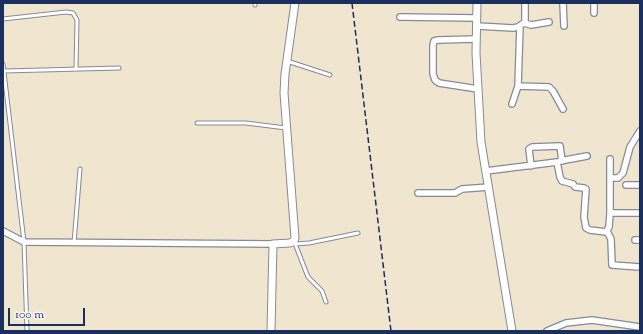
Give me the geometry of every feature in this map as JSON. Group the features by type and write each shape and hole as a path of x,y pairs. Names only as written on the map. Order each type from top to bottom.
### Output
{"street":[{"path":"3,231 24,242 273,244 294,242 295,238 284,83 295,3"},
{"path":"477,3 476,39 481,142 512,331"},
{"path":"512,104 518,86 522,24 525,3"},
{"path":"563,3 564,26"},
{"path":"594,3 594,13"},
{"path":"400,17 477,18"},
{"path":"476,26 513,28 522,24 531,25 549,22"},
{"path":"476,39 434,41 433,74 435,80 439,83 478,89"},
{"path":"518,86 549,87 553,91 563,109"},
{"path":"610,178 618,178 623,173 630,147 640,131"},
{"path":"531,166 529,148 560,146 560,177 562,181 573,184 575,187 586,189 584,214 586,228 603,232 607,230 610,224 610,159"},
{"path":"486,171 510,167 531,166 587,156"},
{"path":"626,185 640,185"},
{"path":"418,193 452,193 462,189 489,187"},
{"path":"610,213 640,213"},
{"path":"607,230 611,239 612,265 640,267"},
{"path":"271,331 273,244"},
{"path":"547,331 566,323 592,320 640,327"}],"lane":[{"path":"3,18 66,12 73,13 77,20 76,69"},
{"path":"287,61 330,75"},
{"path":"3,64 24,242 26,331"},
{"path":"4,71 119,68"},
{"path":"197,123 246,123 286,128"},
{"path":"74,242 80,169"},
{"path":"326,302 322,291 308,277 294,242 309,243 358,233"}],"railway":[{"path":"352,3 391,331"}]}
